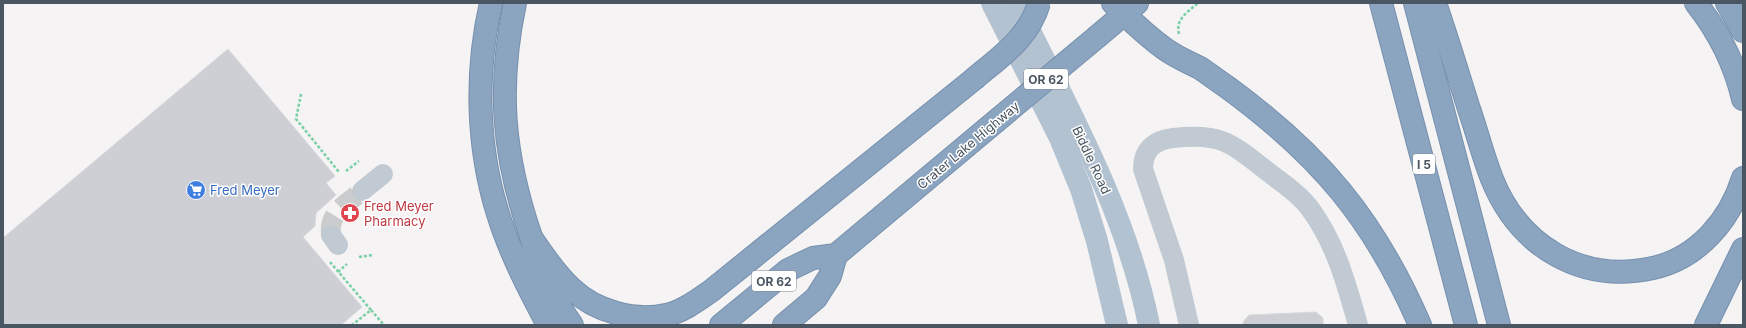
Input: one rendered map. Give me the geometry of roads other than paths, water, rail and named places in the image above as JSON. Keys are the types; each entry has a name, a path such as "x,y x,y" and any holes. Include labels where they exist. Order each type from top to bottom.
{"highway":[{"path":"491,3 482,57 482,128 485,153 498,214 506,236 522,274 548,325"},
{"path":"515,3 506,52 506,125 508,152 514,185 538,262 558,303 572,325"},
{"path":"532,239 561,278 583,298 602,308 625,315 644,317 667,315 690,305 711,291 974,79 1020,40 1032,23 1039,3"},
{"name":"I 5","path":"1382,3 1466,325"},
{"name":"I 5","path":"1415,3 1499,325"},
{"path":"1435,3 1492,179 1509,211 1526,232 1543,247 1563,260 1587,269 1620,273 1657,267 1687,253 1712,233 1727,215 1743,178"},
{"path":"1696,3 1723,44 1738,79 1743,99"},
{"path":"1727,3 1743,31"},
{"path":"1125,7 1165,49 1201,69 1264,114 1302,148 1336,183 1354,206 1384,252 1406,293 1420,325"},
{"name":"Crater Lake Highway","path":"836,255 1098,36 1125,7"},
{"path":"1706,325 1743,249"},
{"name":"OR 62","path":"721,325 788,270 813,258 836,255 830,276 816,298 784,325"}],"main road":[{"name":"Biddle Road","path":"992,3 1060,138 1081,189 1097,241 1117,325"},
{"name":"Biddle Road","path":"1016,3 1096,166 1136,270 1149,325"}],"lane":[{"path":"1188,325 1174,260 1142,168 1143,157 1152,145 1168,138 1192,135 1213,137 1235,146 1290,189 1311,209 1325,233 1346,282 1358,325"},
{"path":"362,191 383,174"}],"tunnel":[{"path":"331,235 332,220 336,214 362,191"}],"place":[{"name":"Fred Meyer","path":"196,190"},
{"name":"Fred Meyer Pharmacy","path":"350,213"}]}
